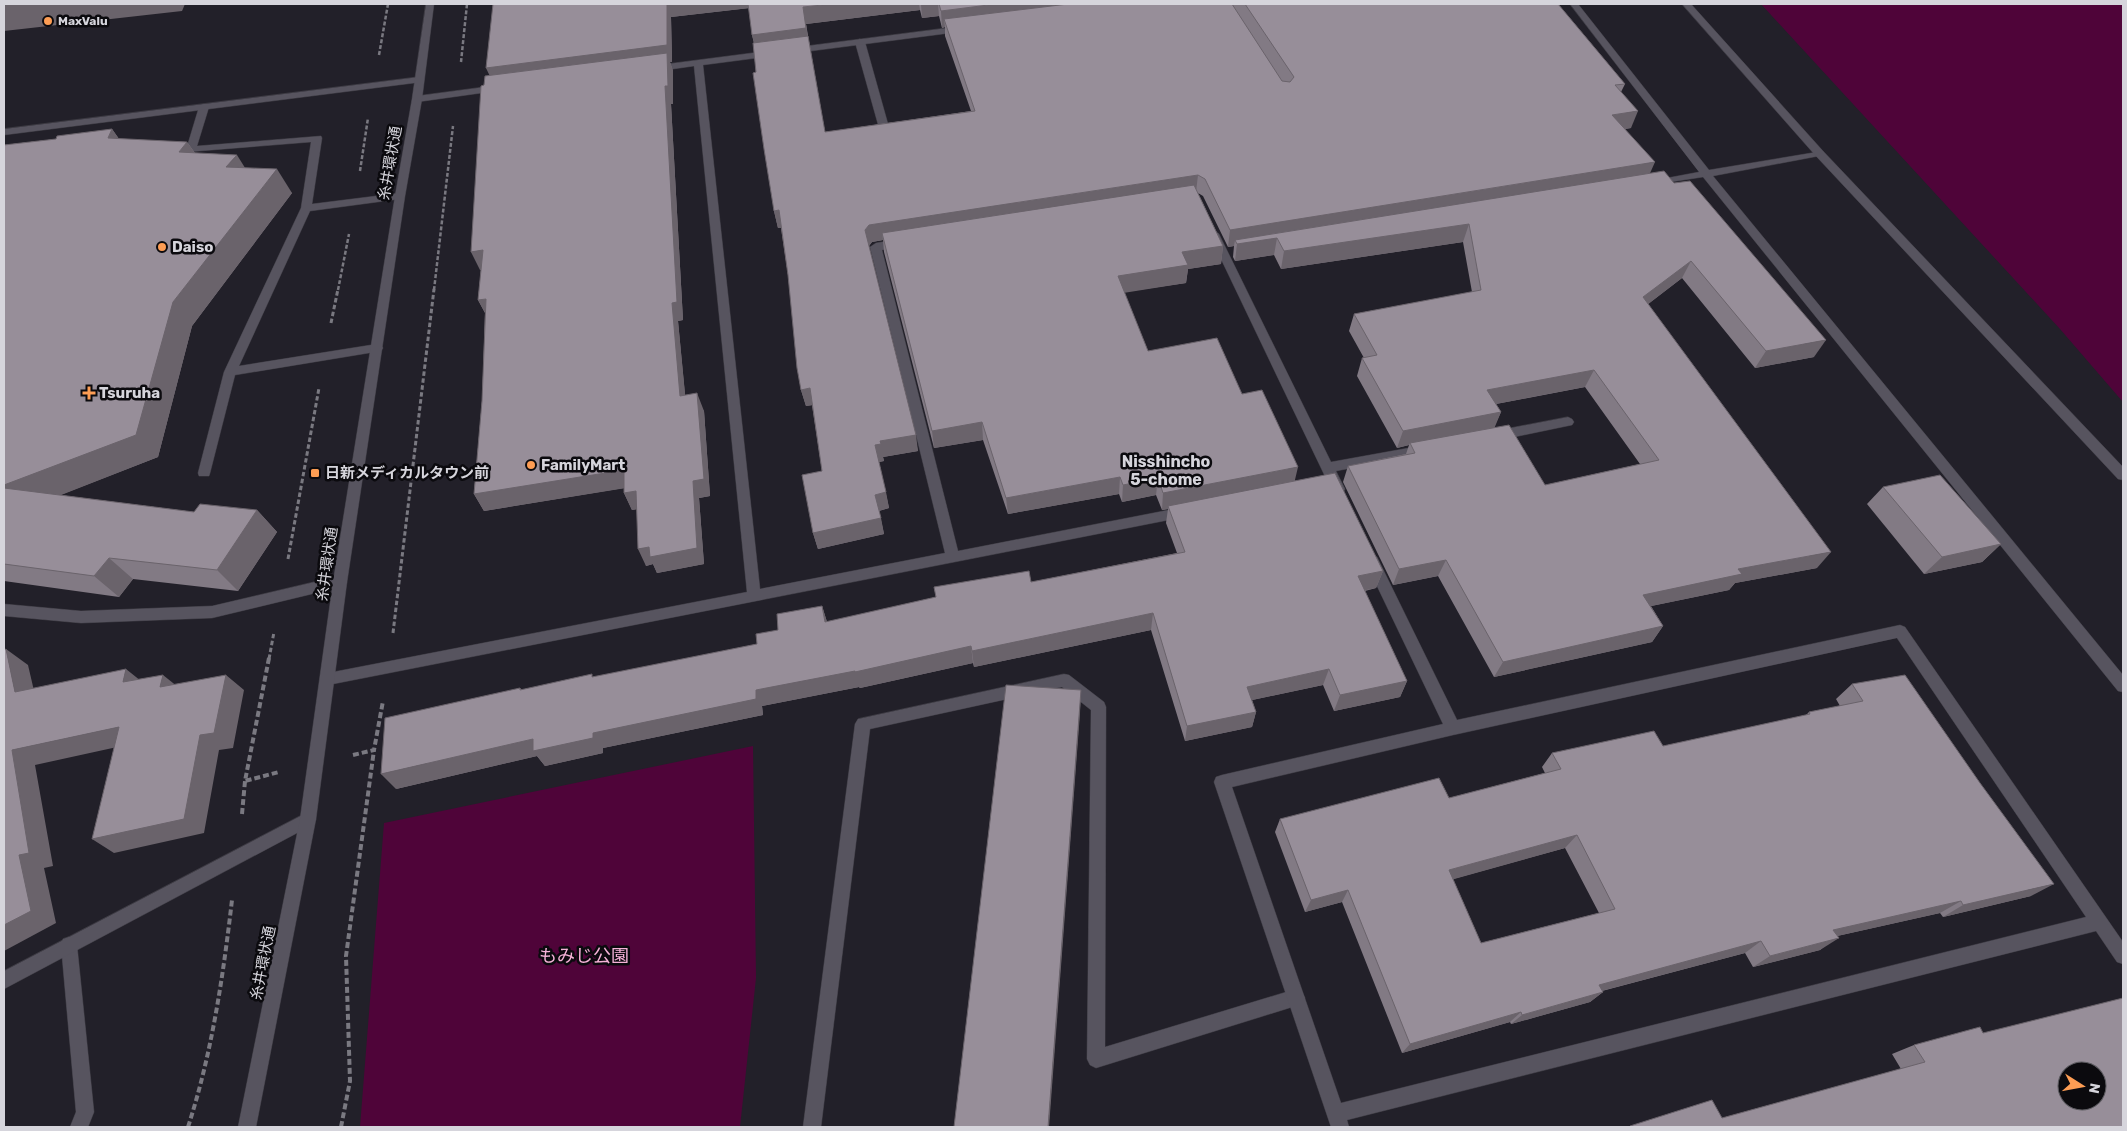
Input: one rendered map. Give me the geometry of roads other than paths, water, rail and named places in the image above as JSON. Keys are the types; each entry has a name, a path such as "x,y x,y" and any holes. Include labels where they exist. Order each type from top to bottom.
{"street":[{"name":"糸井環状通","path":"247,1127 308,818 340,582 400,196 417,99 430,4"},
{"path":"1574,4 1707,175 2123,686"},
{"path":"1686,4 1819,153 2123,475"},
{"path":"640,70 969,28"},
{"path":"860,42 884,128 912,125"},
{"path":"698,63 754,596"},
{"path":"4,132 419,80"},
{"path":"417,99 505,88"},
{"path":"204,107 191,150 317,138 306,208 230,372 204,473"},
{"path":"1648,184 1707,175 1819,153"},
{"path":"306,208 400,196"},
{"path":"1208,221 1229,252 1327,468 1330,484 1343,500"},
{"path":"915,241 876,247 953,557"},
{"path":"230,372 376,348"},
{"path":"1481,439 1568,422"},
{"path":"1327,468 1433,448"},
{"path":"328,679 1198,509"},
{"path":"1368,553 1453,728"},
{"path":"4,610 80,617 212,612 340,582"},
{"path":"2099,922 1338,1121 1222,782 1453,728 1900,631 2123,956"},
{"path":"812,1127 863,724 1064,680 1099,707 1096,1059 1296,998"},
{"path":"4,980 308,818"},
{"path":"69,945 86,1112 79,1127"}],"place":[{"name":"MaxValu","path":"48,21"},
{"name":"Daiso","path":"162,247"},
{"name":"Tsuruha","path":"89,393"},
{"name":"FamilyMart","path":"531,465"},
{"name":"日新メディカルタウン前","path":"315,473"}],"district":[{"name":"Nisshincho 5-chome","path":"1166,470"}],"park label":[{"name":"もみじ公園","path":"584,956"}]}
